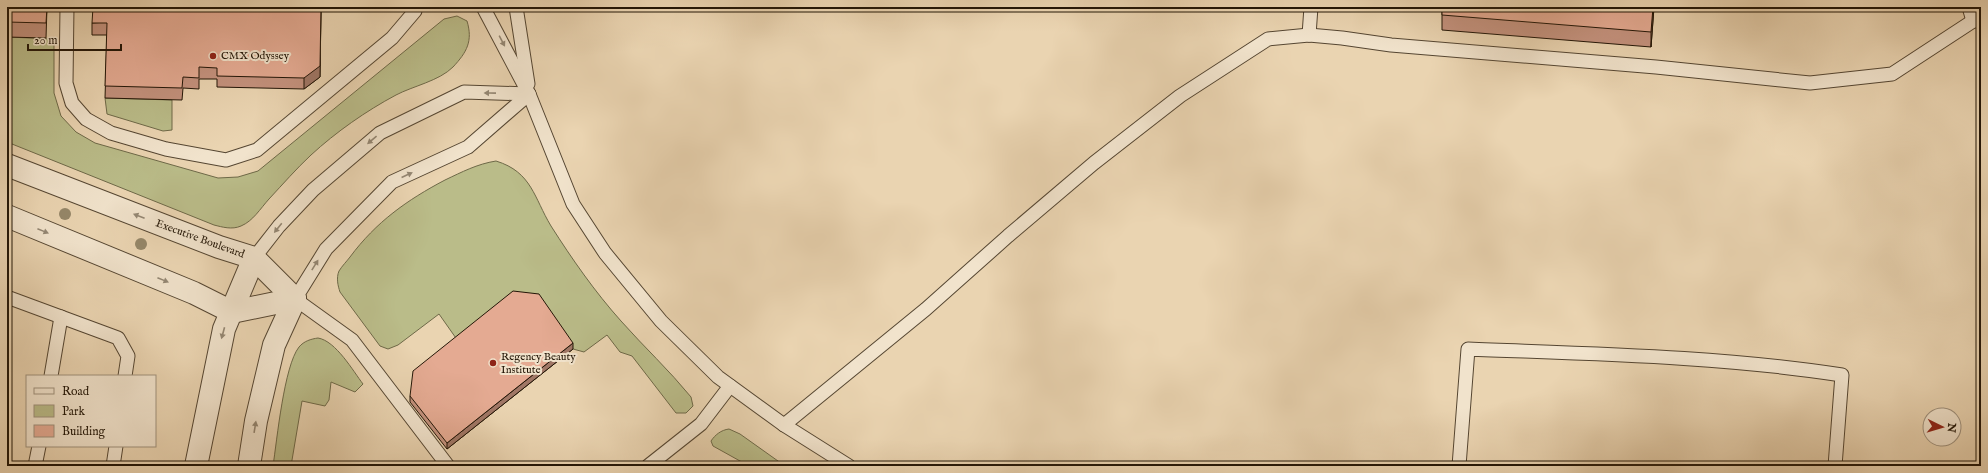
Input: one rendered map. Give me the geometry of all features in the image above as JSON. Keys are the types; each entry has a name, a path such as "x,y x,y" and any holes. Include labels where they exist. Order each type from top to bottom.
{"street":[{"name":"Executive Boulevard","path":"7,165 219,247 254,258 295,298"},
{"path":"7,216 194,293 232,312 295,298"},
{"path":"196,466 224,329 254,258"},
{"path":"250,466 256,421 274,345 295,298"}],"lane":[{"path":"67,7 66,83 72,103 86,119 111,133 145,143 166,149 226,160 257,150 392,38 418,8"},
{"path":"483,7 529,94 573,204 605,254 661,321 718,377 784,425 848,466"},
{"path":"516,7 529,94"},
{"path":"1309,36 1311,7"},
{"path":"784,425 926,309 1094,163 1180,96 1268,39 1309,36 1391,45 1656,67 1810,83 1892,74 1977,21 1969,7"},
{"path":"254,258 279,226 313,190 380,133 464,92 529,94"},
{"path":"448,466 352,340 295,298 326,249 392,182 468,147 529,94"},
{"path":"7,297 118,338 128,356 125,375"},
{"path":"51,375 62,317"},
{"path":"1459,466 1468,349 1676,358 1785,366 1842,375 1835,466"},
{"path":"648,466 701,424 730,386"},
{"path":"35,466 38,447"},
{"path":"116,447 113,466 117,466"}],"green space":[{"path":"457,16 467,21 469,28 469,40 468,46 453,67 441,76 385,101 341,130 305,160 253,218 238,227 227,228 214,225 7,142 7,37 54,39 54,93 61,116 76,132 95,143 218,178 238,177 258,171 444,19"},
{"path":"105,98 172,100 172,130 163,131 107,114"},
{"path":"496,161 508,166 525,179 536,196 551,226 593,287 611,310 691,397 693,406 686,413 676,413 632,356 620,352 607,335 584,352 573,349 539,300 458,341 439,314 398,345 388,349 380,346 340,292 337,279 339,271 370,233 405,204 457,174 476,166"},
{"path":"318,338 325,340 338,350 363,384 355,392 331,382 329,400 325,406 302,401 291,466 273,466 285,386 289,370 299,347 303,343"},
{"path":"729,429 740,434 785,466 749,466 713,446 711,441 714,437"}],"building":[{"path":"7,7 47,7 46,23 7,22"},
{"name":"CMX Odyssey","path":"93,7 321,7 320,66 304,78 217,76 217,68 199,67 199,78 183,77 182,88 105,86 107,23 92,23"},
{"path":"1442,7 1653,7 1651,32 1442,15"},
{"name":"Regency Beauty Institute","path":"513,291 539,294 573,343 447,443 410,396 413,371"},
{"path":"711,462 718,466 709,466"}],"place":[{"name":"CMX Odyssey","path":"213,56"},
{"name":"Regency Beauty Institute","path":"493,363"}]}
